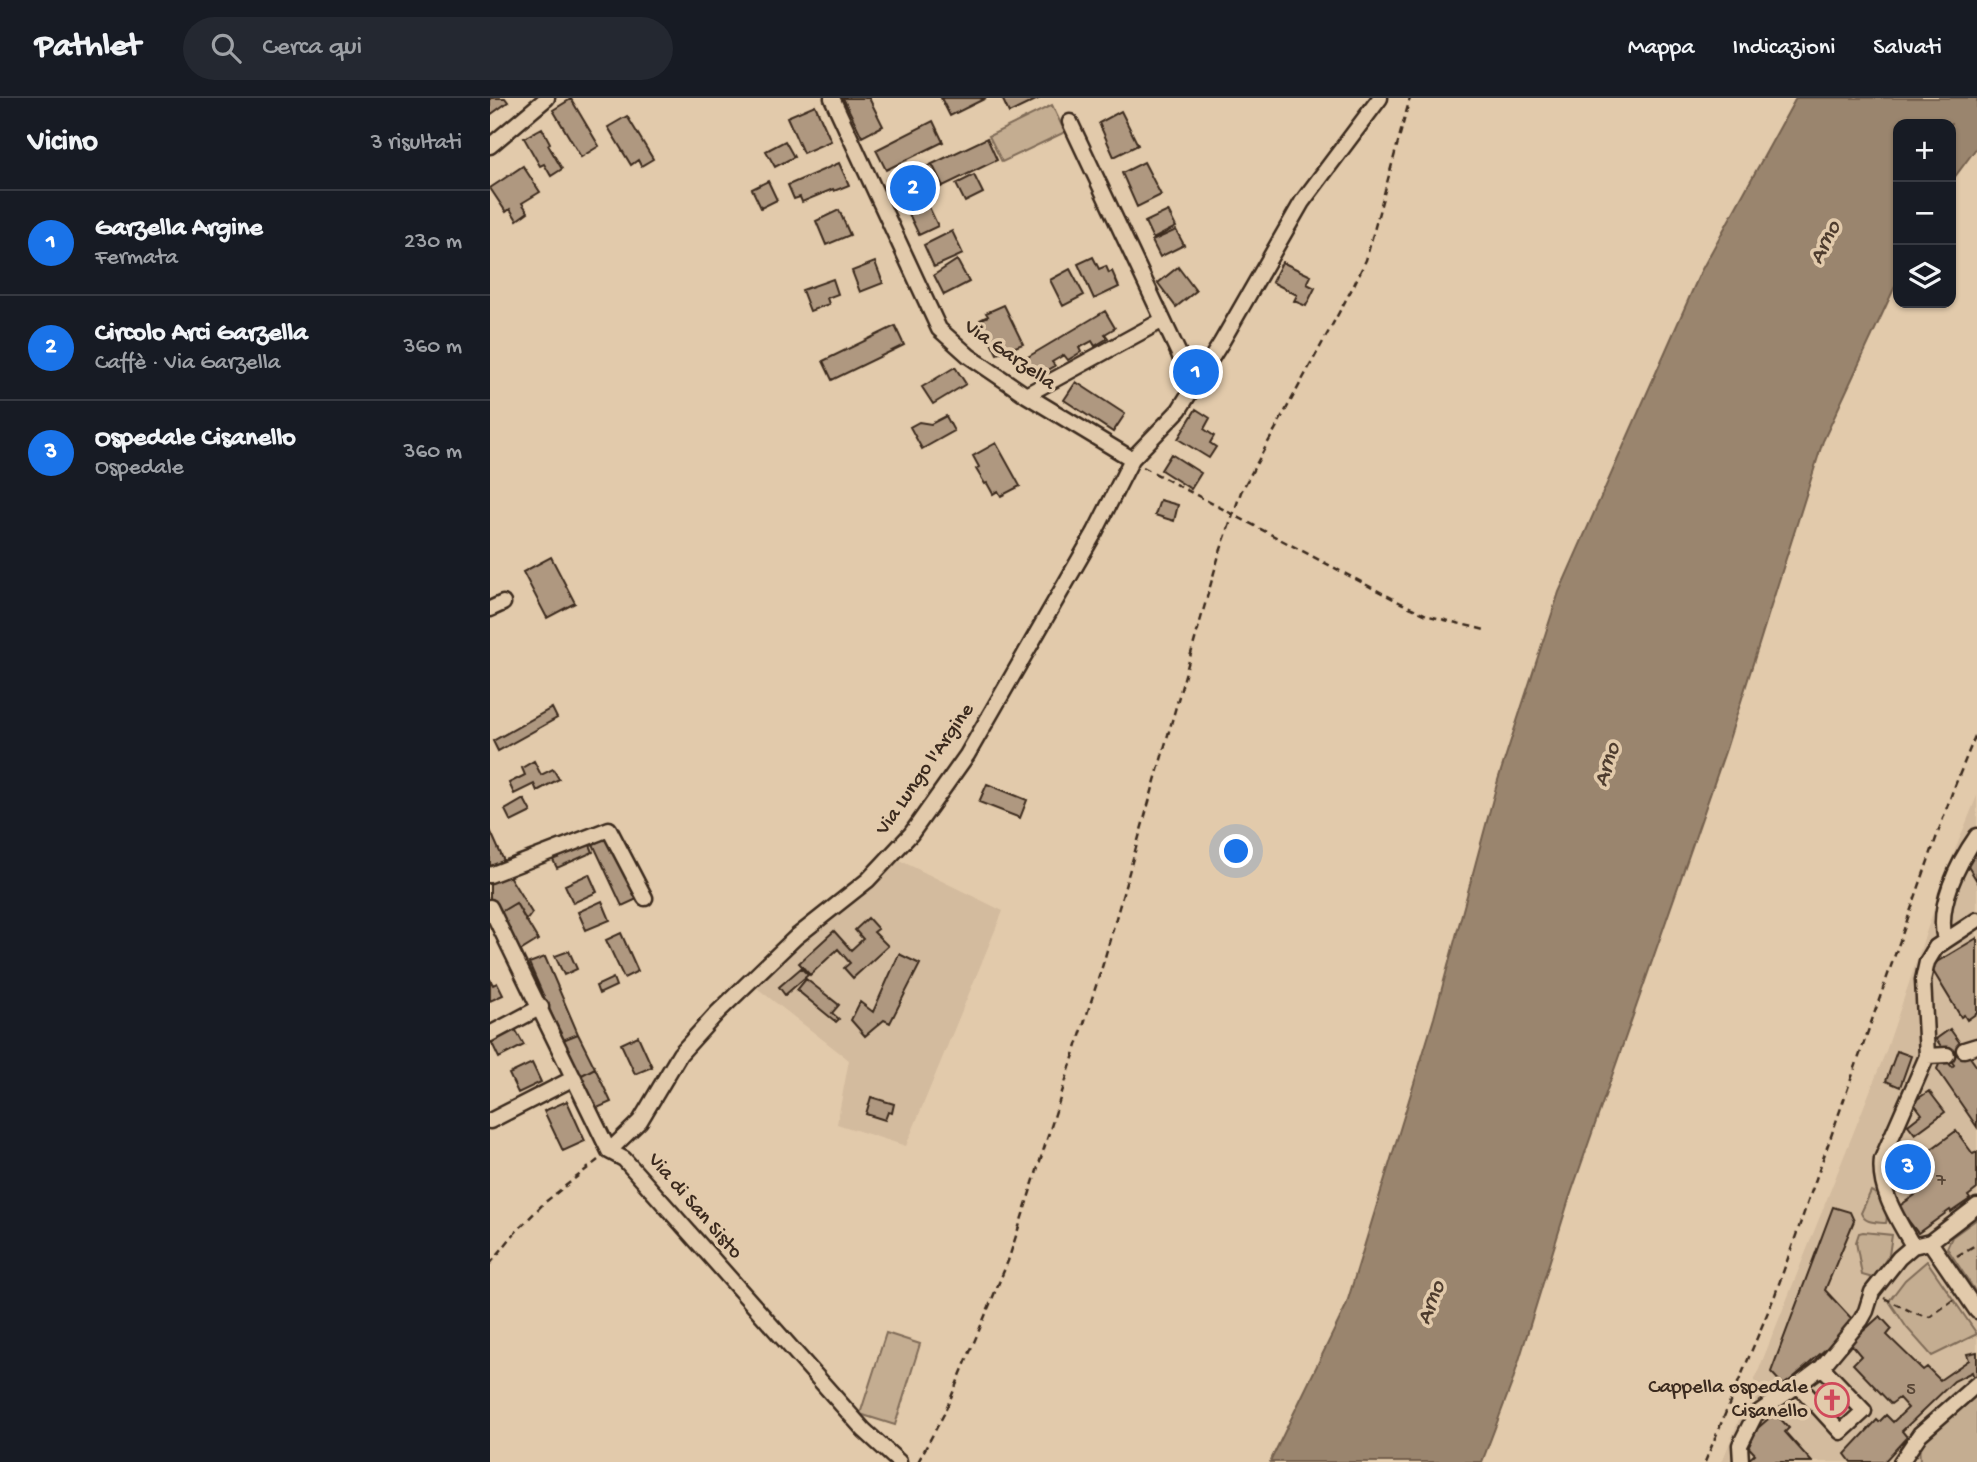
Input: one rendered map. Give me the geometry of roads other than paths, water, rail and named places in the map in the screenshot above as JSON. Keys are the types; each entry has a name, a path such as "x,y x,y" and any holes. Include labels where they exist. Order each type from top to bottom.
{"street":[{"path":"490,146 547,98"},
{"name":"Via Garzella","path":"832,98 939,329 969,356 1026,395 1132,459"},
{"name":"Via Lungo l'Argine","path":"609,1151 640,1121 680,1054 718,1012 796,937 868,880 911,834 967,755 1095,533 1132,459 1168,424 1221,343 1301,202 1380,98"},
{"path":"1070,122 1192,388"},
{"path":"1026,395 1163,320"},
{"path":"490,875 609,829 645,898"},
{"path":"1945,940 1941,927 1954,876 1961,859 1977,836"},
{"name":"Via di San Sisto","path":"490,907 609,1151 624,1159 864,1430 899,1462"},
{"path":"1913,1246 1891,1206 1881,1168 1892,1134 1927,1056 1923,980 1926,966 1932,953 1945,940 1977,920"},
{"path":"490,1034 541,1007"},
{"path":"1927,1056 1947,1055"},
{"path":"490,1121 574,1078"},
{"path":"1741,1462 1740,1446 1755,1415 1822,1367 1861,1320 1872,1292 1899,1258 1913,1246 1930,1242 1977,1206"},
{"path":"1930,1242 1977,1311"},
{"path":"1798,1385 1841,1432 1864,1411 1822,1367"},
{"path":"1901,1462 1920,1434 1977,1384"}],"water":[{"name":"Arno","path":"1796,98 1977,98 1977,147 1956,175 1956,119 1893,119 1893,291 1823,441 1726,749 1569,1199 1512,1383 1482,1462 1270,1462 1346,1306 1434,1018 1498,780 1559,592 1701,271"}],"place":[{"name":"Circolo Arci Garzella","path":"913,188"},
{"name":"Garzella Argine","path":"1196,372"},
{"name":"Ospedale Cisanello","path":"1908,1167"},
{"name":"Cappella ospedale Cisanello","path":"1832,1400"}]}
